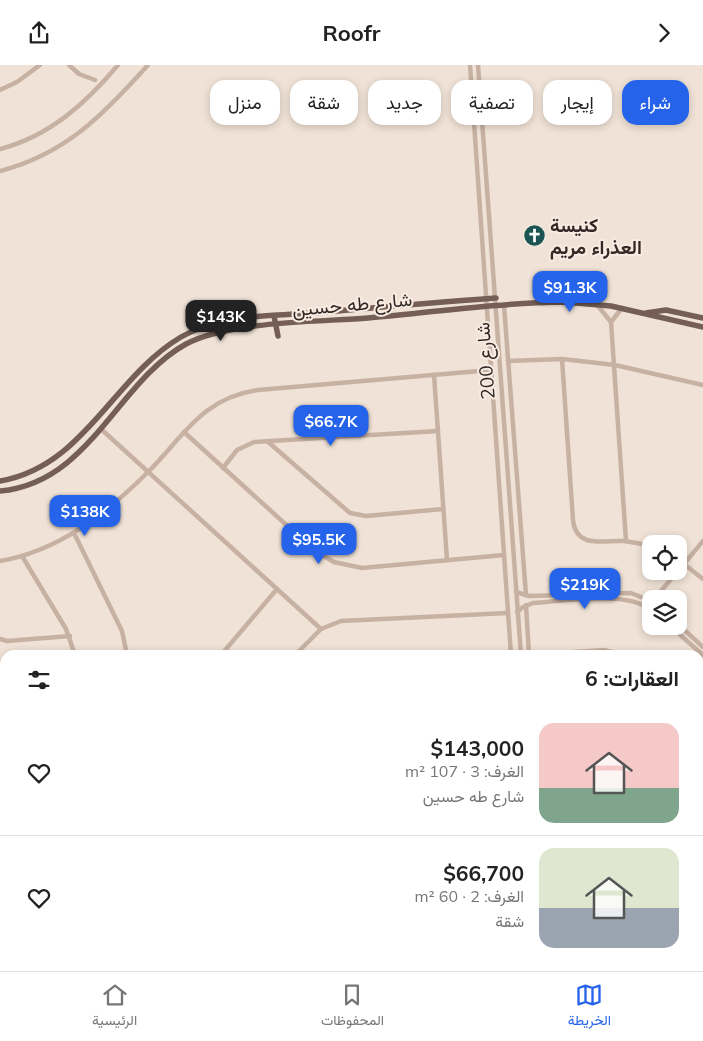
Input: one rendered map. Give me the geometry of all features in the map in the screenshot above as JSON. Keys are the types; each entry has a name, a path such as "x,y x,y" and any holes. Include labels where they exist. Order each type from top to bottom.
{"main road":[{"name":"شارع طه حسين","path":"0,481 11,479 42,467 60,455 84,433 154,357 181,337 217,323 274,316 496,299"},
{"name":"شارع طه حسين","path":"0,491 31,483 68,461 101,429 163,361 186,345 219,332 276,325 549,302 595,304 622,308 703,327"},
{"path":"644,313 666,310 703,318"},
{"path":"274,316 278,336"}],"street":[{"path":"0,90 17,82 40,65"},
{"path":"69,65 79,74 95,80"},
{"path":"0,149 28,139 60,122 88,98 118,65"},
{"path":"0,171 42,157 71,140 102,114 148,65"},
{"name":"شارع 200","path":"470,65 512,650"},
{"name":"شارع 200","path":"478,65 520,650"},
{"path":"595,304 605,311 611,322 626,541"},
{"path":"504,306 526,595"},
{"path":"611,322 622,308"},
{"path":"508,361 562,359 615,365 703,385"},
{"path":"562,359 573,526 580,537 590,542 626,541 642,545"},
{"path":"0,561 22,556 49,546 74,533 105,512 148,472 184,432 209,408 244,392 491,370"},
{"path":"434,375 446,560"},
{"path":"101,429 321,629"},
{"path":"223,468 230,456 241,447 254,442 438,431"},
{"path":"184,432 314,550 334,562 362,568 504,555"},
{"path":"267,441 350,513 366,516 443,509"},
{"path":"74,533 122,631 126,650"},
{"path":"687,560 703,541"},
{"path":"22,556 70,636 74,650"},
{"path":"687,566 703,579"},
{"path":"662,590 670,580"},
{"path":"224,650 277,589"},
{"path":"516,592 526,595 631,593 642,597"},
{"path":"518,612 526,605 622,598 642,603"},
{"path":"526,605 530,650"},
{"path":"300,650 321,629 335,622 508,613"},
{"path":"687,632 703,647"},
{"path":"680,635 697,650"},
{"path":"0,639 7,641 70,636"}],"place":[{"name":"كنيسة العذراء مريم","path":"534,236"}]}
